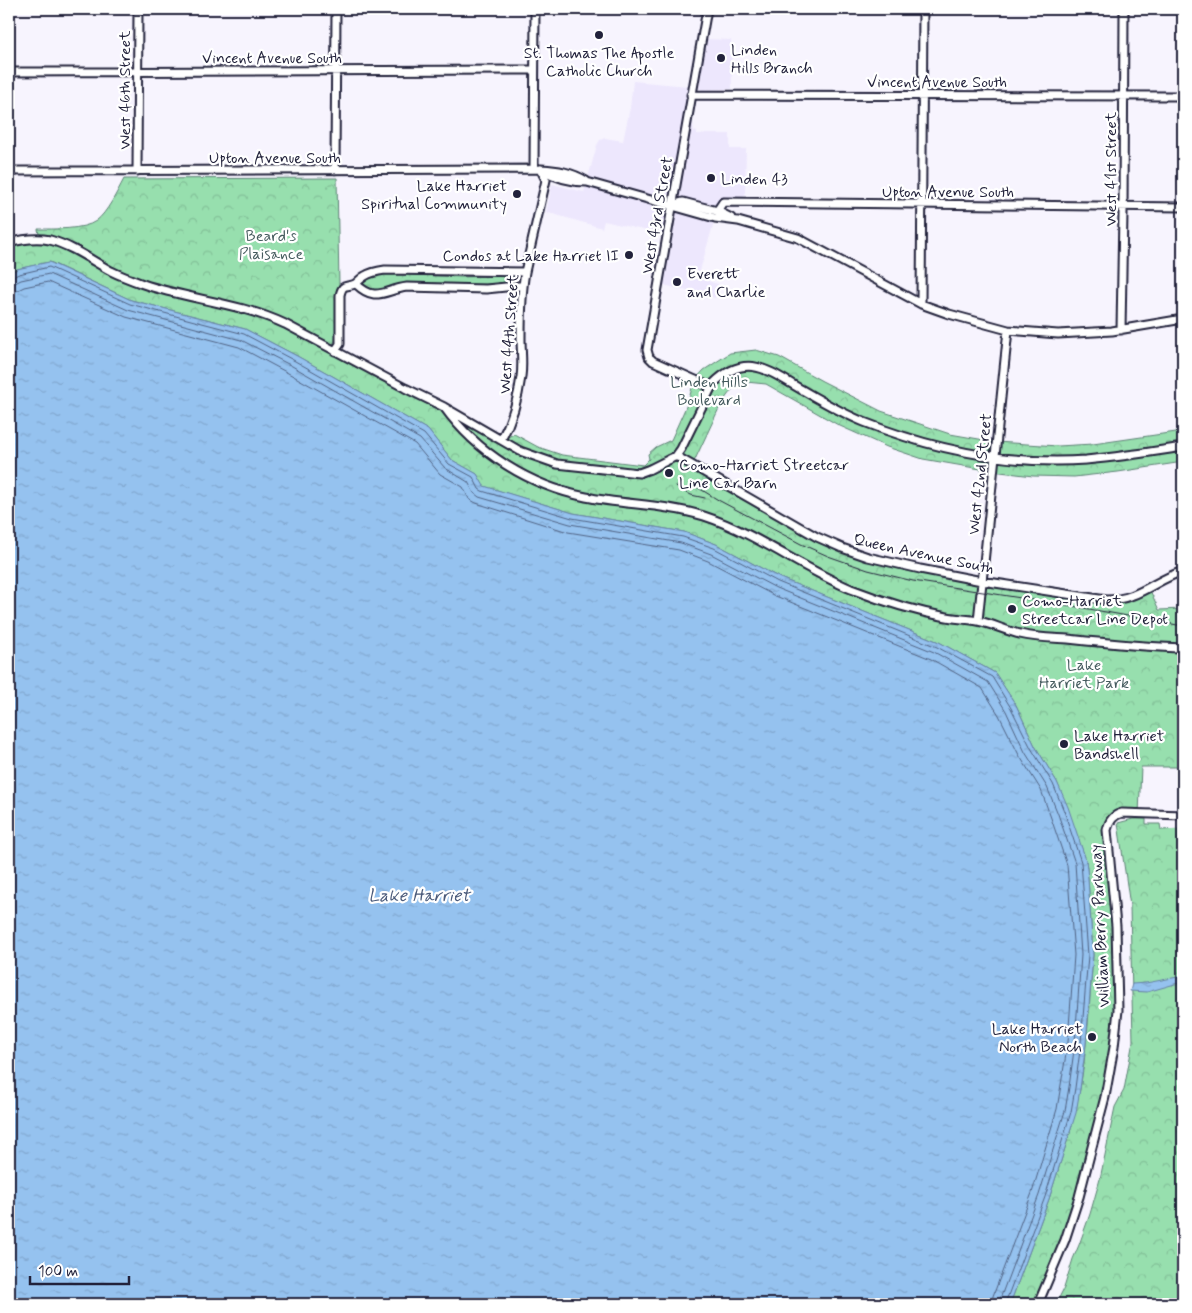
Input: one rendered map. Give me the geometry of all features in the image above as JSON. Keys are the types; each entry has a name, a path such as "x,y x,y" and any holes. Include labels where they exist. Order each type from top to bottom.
{"street":[{"name":"West 46th Street","path":"137,171 138,9"},
{"path":"335,170 336,9"},
{"name":"West 44th Street","path":"501,440 512,418 518,398 521,376 523,286 546,180 537,169 534,70 535,9"},
{"name":"West 43rd Street","path":"706,9 647,350 653,361 711,387"},
{"path":"921,304 923,9"},
{"name":"West 41st Street","path":"1121,330 1124,9"},
{"name":"Vincent Avenue South","path":"9,72 534,70"},
{"name":"Vincent Avenue South","path":"691,94 1183,96"},
{"name":"Upton Avenue South","path":"9,171 537,169 553,177 587,182 672,205"},
{"path":"672,205 683,202 717,210 738,222"},
{"name":"Upton Avenue South","path":"717,210 723,202 1183,207"},
{"path":"672,205 714,218 738,222 798,238 921,304 949,314 1008,330 1058,334 1121,330 1183,319"},
{"path":"9,244 23,239 49,240 78,251 118,274 144,284 266,315 444,408 520,451 558,464 639,473 650,470 673,458 681,449 711,387 722,376 732,370 743,367 766,370 804,392 862,421 891,432 949,449 994,457 1048,461 1086,460 1183,447"},
{"path":"335,352 340,344 340,295 342,288 347,285 356,284 362,278 372,273 385,270 525,272"},
{"path":"356,284 367,293 374,295 407,287 486,289 523,286"},
{"name":"West 42nd Street","path":"978,621 1008,330"},
{"path":"444,408 455,423 495,458 515,471 562,491 585,497 682,510 705,516 727,525 849,588 877,599 946,617 978,621 1031,636 1126,646 1183,648"},
{"name":"Queen Avenue South","path":"673,458 817,537 842,548 894,564 982,581 1106,600 1117,600 1139,594 1165,578 1183,571"},
{"name":"William Berry Parkway","path":"1038,1304 1065,1240 1079,1197 1105,1097 1114,1047 1118,1010 1118,974 1108,824 1114,816 1122,813 1183,815"}],"shaded area":[{"path":"706,39 731,40 732,89 702,90 699,88"},
{"path":"633,81 688,86 694,131 697,134 730,134 730,149 746,149 744,203 723,202 717,211 698,278 718,284 715,298 656,283 665,235 604,221 602,228 546,212 552,184 584,192 600,140 605,138 623,141"}],"green space":[{"name":"Beard's Plaisance","path":"337,178 339,285 336,294 335,341 329,345 267,313 227,301 145,282 118,270 67,242 39,234 38,229 60,229 91,224 108,208 124,179"},
{"name":"Lake Harriet Park","path":"49,240 118,274 266,315 501,440 514,434 538,447 562,455 643,465 649,459 648,454 656,447 671,440 688,402 694,381 704,370 730,353 756,350 779,357 881,411 950,434 996,442 1058,446 1093,444 1183,431 1183,462 1074,477 1033,476 923,459 887,447 840,426 766,384 746,382 733,388 721,404 692,466 794,524 868,557 1106,600 1149,588 1159,610 1183,609 1183,767 1141,767 1139,814 1122,813 1108,824 1116,926 1114,1047 1088,1166 1038,1304 1010,1304 1049,1199 1071,1129 1080,1089 1088,1025 1093,955 1088,878 1086,860 1057,782 1035,746 1016,705 995,673 939,642 780,578 716,544 684,532 573,513 483,486 477,474 452,460 428,430 245,329 131,300 50,262 17,269 9,274 9,247 24,242"},
{"path":"381,274 462,277 515,275 515,281 488,284 407,284 391,286 376,291 369,290 363,284 367,279"},
{"path":"1133,819 1146,819 1146,824 1160,824 1161,830 1183,829 1183,1304 1056,1304 1064,1288 1090,1214 1100,1179 1115,1107 1124,1090 1133,1041 1130,906 1118,823"}],"water":[{"name":"Lake Harriet","path":"49,262 131,300 245,329 428,430 452,460 477,474 484,486 573,513 684,532 716,544 780,578 939,642 995,673 1016,705 1035,746 1057,782 1068,807 1086,860 1093,955 1086,1044 1076,1113 1049,1199 1010,1304 9,1304 9,274 17,269"},
{"path":"1183,976 1183,983 1147,992 1130,991 1132,984"}],"tram line":[{"path":"692,484 801,544 868,570 913,581 1183,626"},
{"path":"676,486 691,495 705,498"}],"place":[{"name":"St. Thomas The Apostle Catholic Church","path":"599,35"},
{"name":"Linden Hills Branch","path":"721,58"},
{"name":"Linden 43","path":"711,178"},
{"name":"Lake Harriet Spiritual Community","path":"517,194"},
{"name":"Condos at Lake Harriet II","path":"629,255"},
{"name":"Everett and Charlie","path":"677,282"},
{"name":"Como-Harriet Streetcar Line Car Barn","path":"669,473"},
{"name":"Como-Harriet Streetcar Line Depot","path":"1012,609"},
{"name":"Lake Harriet Bandshell","path":"1064,744"},
{"name":"Lake Harriet North Beach","path":"1092,1037"}],"park label":[{"name":"Linden Hills Boulevard","path":"709,390"}]}
